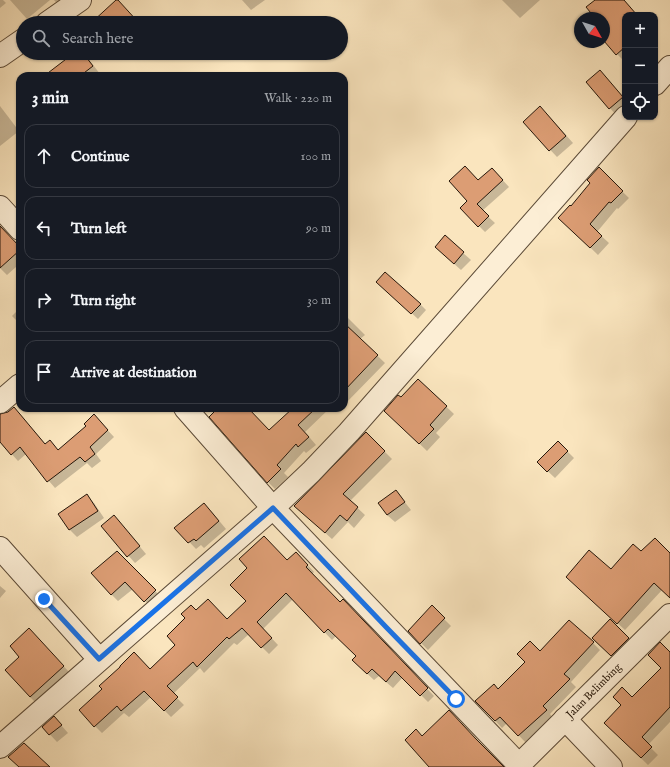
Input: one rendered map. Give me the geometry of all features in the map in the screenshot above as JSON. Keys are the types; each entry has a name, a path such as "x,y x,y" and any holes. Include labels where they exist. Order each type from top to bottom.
{"street":[{"path":"57,16 80,0"},
{"path":"0,56 16,45"},
{"path":"658,81 670,67"},
{"path":"0,747 273,508 311,472 349,432 623,120"},
{"path":"0,207 16,225"},
{"path":"0,402 16,388"},
{"path":"189,412 273,508 518,766"},
{"path":"0,548 99,659"},
{"name":"Jalan Belimbing","path":"518,766 669,617"},
{"path":"565,719 611,767"}],"building":[{"path":"116,0 118,0 133,16 99,16"},
{"path":"595,0 624,0 634,12 622,12 622,50 616,55 610,48 610,12 590,12 586,7"},
{"path":"65,60 88,60 93,66 85,72 49,72"},
{"path":"600,70 622,96 622,98 609,109 586,82"},
{"path":"540,106 566,136 549,151 523,122"},
{"path":"465,166 478,180 492,168 503,180 477,204 489,216 478,227 460,208 467,201 449,181"},
{"path":"599,167 623,191 611,203 609,202 590,224 602,236 590,248 558,218 570,205 571,206 590,183 587,180"},
{"path":"0,226 16,243 16,254 0,268"},
{"path":"445,235 464,252 454,264 435,247"},
{"path":"385,272 421,304 411,314 376,282"},
{"path":"348,327 378,355 348,387"},
{"path":"418,379 447,406 430,425 434,429 419,444 384,411 398,395 401,397"},
{"path":"14,407 16,412 18,412 45,444 50,440 58,450 86,426 84,424 94,414 108,430 90,447 95,454 85,462 80,457 47,482 20,447 11,455 0,442 0,414 8,412"},
{"path":"214,412 252,412 269,430 289,412 312,412 298,425 309,437 298,447 296,444 277,465 281,469 267,483 209,417"},
{"path":"366,432 385,451 343,494 358,507 347,521 340,515 325,533 294,506"},
{"path":"558,441 568,451 547,472 537,462"},
{"path":"396,490 405,502 387,515 378,503"},
{"path":"87,494 98,511 69,530 58,514"},
{"path":"204,503 219,521 196,541 194,539 188,543 174,528"},
{"path":"114,515 140,546 127,557 101,526"},
{"path":"264,536 287,560 296,552 308,565 306,567 340,602 343,599 428,688 420,696 395,671 386,682 372,669 367,674 352,660 356,656 328,629 324,633 286,593 257,622 272,638 261,648 242,628 229,639 227,637 197,667 193,662 167,686 178,697 164,711 144,691 121,711 117,706 94,727 79,710 102,689 99,686 134,652 150,669 175,645 167,636 185,618 181,614 191,605 196,610 208,599 227,619 246,601 230,585 247,568 239,559"},
{"path":"655,538 670,553 670,598 654,583 617,624 566,577 589,550 611,569 633,544 641,551"},
{"path":"117,551 156,590 144,602 125,582 111,595 91,573"},
{"path":"432,605 445,618 420,644 408,631"},
{"path":"610,619 629,638 611,656 592,638"},
{"path":"569,620 594,642 564,674 570,679 543,706 547,710 518,736 500,717 495,721 475,701 494,684 498,689 525,662 517,654 530,641 540,651"},
{"path":"29,628 64,666 30,697 5,670 19,657 10,646"},
{"path":"660,642 670,652 670,707 642,737 652,747 641,758 604,723 621,705 613,697 622,687 632,697 661,668 648,655"},
{"path":"449,710 504,767 429,767 405,740 416,729 422,736"},
{"path":"54,716 62,725 49,735 42,727"},
{"path":"24,743 50,767 19,767 8,757"}],"route":[{"path":"44,599 99,659 273,508 456,699"}]}
